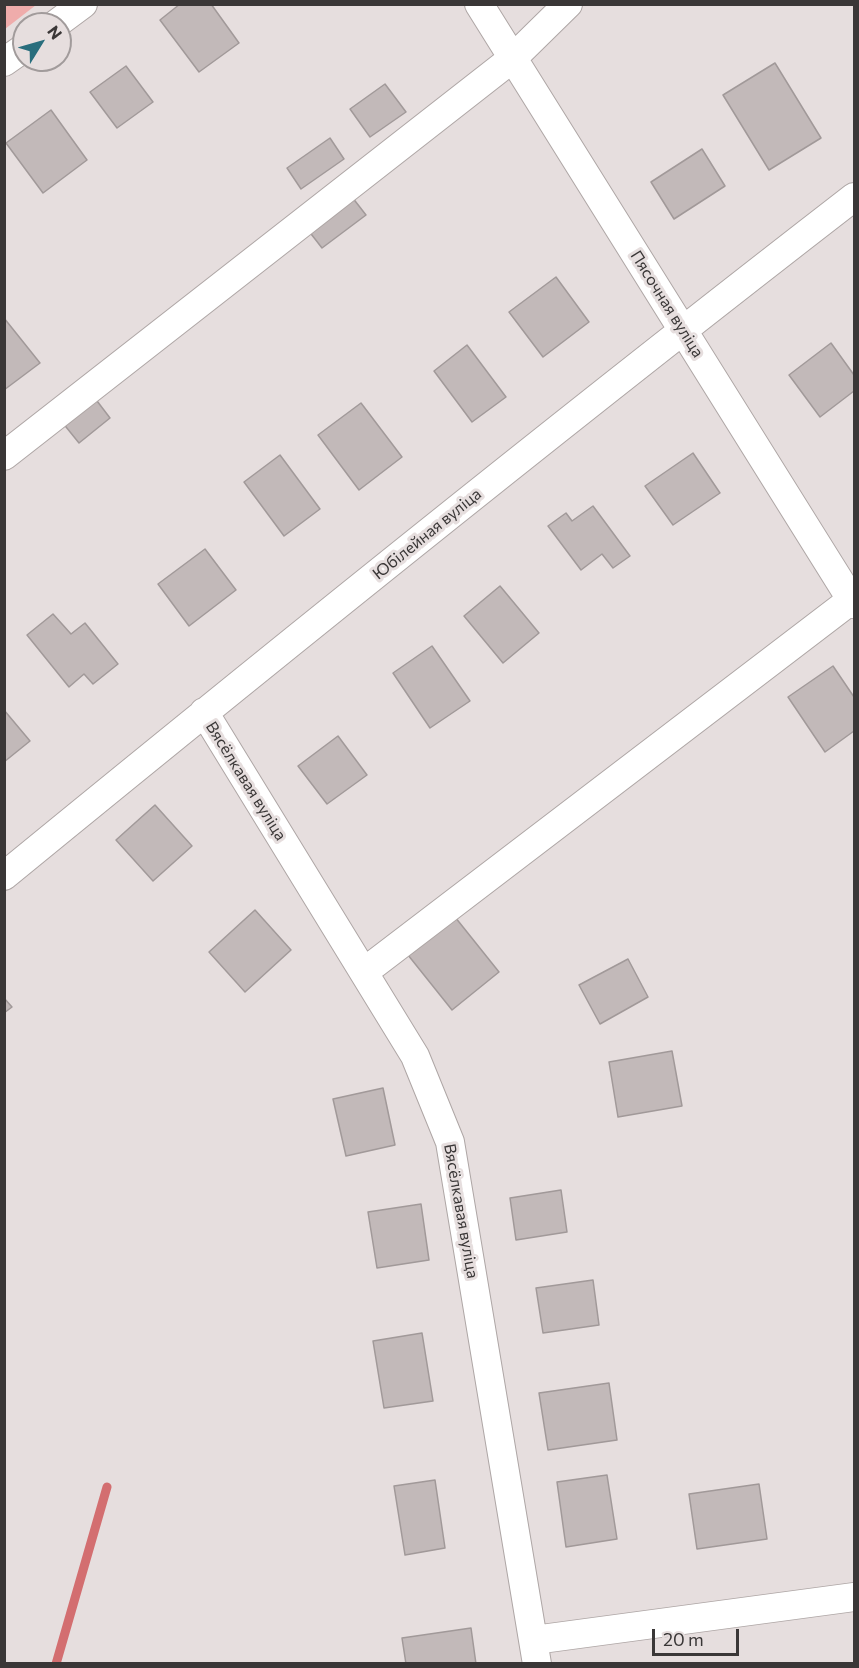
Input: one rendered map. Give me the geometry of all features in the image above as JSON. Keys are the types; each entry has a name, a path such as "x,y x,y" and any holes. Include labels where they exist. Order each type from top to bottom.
{"street":[{"name":"Пясочная вуліца","path":"479,4 854,601"},
{"path":"4,456 513,58 568,4"},
{"name":"Юбілейная вуліца","path":"4,876 204,712 683,329 855,197"},
{"path":"364,972 854,601"},
{"name":"Вясёлкавая вуліца","path":"204,712 415,1056 450,1142 535,1652"},
{"path":"535,1652 855,1597"}],"shaded area":[{"path":"5,4 36,4 27,12 12,12 12,24 5,29"}],"building":[{"path":"180,4 211,4 239,43 199,72 160,20"},
{"path":"775,63 821,138 769,170 723,95"},
{"path":"126,66 153,102 117,128 90,92"},
{"path":"385,84 406,112 370,137 350,109"},
{"path":"51,110 87,160 43,193 6,143"},
{"path":"330,138 344,159 301,189 287,168"},
{"path":"702,149 725,186 674,219 651,182"},
{"path":"352,197 366,215 322,248 308,230"},
{"path":"556,277 589,322 543,357 509,312"},
{"path":"4,318 40,363 4,390"},
{"path":"831,343 854,375 854,391 820,417 789,375"},
{"path":"467,345 506,397 472,422 434,371"},
{"path":"94,397 110,418 79,443 62,422"},
{"path":"361,403 402,457 359,490 318,435"},
{"path":"693,453 720,493 673,525 645,486"},
{"path":"280,455 320,509 284,536 244,482"},
{"path":"593,506 630,556 613,568 602,554 581,570 548,526 566,513 572,521"},
{"path":"205,549 236,590 189,626 158,584"},
{"path":"500,586 539,633 503,663 464,616"},
{"path":"53,614 71,634 85,623 118,664 93,684 84,674 69,687 27,635"},
{"path":"432,646 470,701 430,728 393,673"},
{"path":"833,666 854,697 854,731 825,752 788,697"},
{"path":"4,710 30,741 4,762"},
{"path":"338,736 367,775 327,804 298,766"},
{"path":"155,805 192,846 153,881 116,840"},
{"path":"255,910 291,950 245,992 209,952"},
{"path":"455,917 499,972 452,1010 408,955"},
{"path":"628,959 648,997 600,1024 579,985"},
{"path":"4,998 12,1007 4,1013"},
{"path":"672,1051 682,1106 618,1117 609,1062"},
{"path":"383,1088 395,1145 346,1156 333,1099"},
{"path":"561,1190 567,1232 516,1240 510,1198"},
{"path":"421,1204 429,1260 377,1268 368,1212"},
{"path":"593,1280 599,1325 543,1333 536,1288"},
{"path":"422,1333 433,1401 384,1408 373,1341"},
{"path":"609,1383 617,1440 548,1450 539,1393"},
{"path":"607,1475 617,1539 566,1547 557,1482"},
{"path":"435,1480 445,1548 405,1555 394,1486"},
{"path":"759,1484 767,1539 697,1549 689,1494"},
{"path":"471,1628 476,1664 406,1664 402,1638"}],"waterway":[{"path":"56,1664 107,1487"}]}
